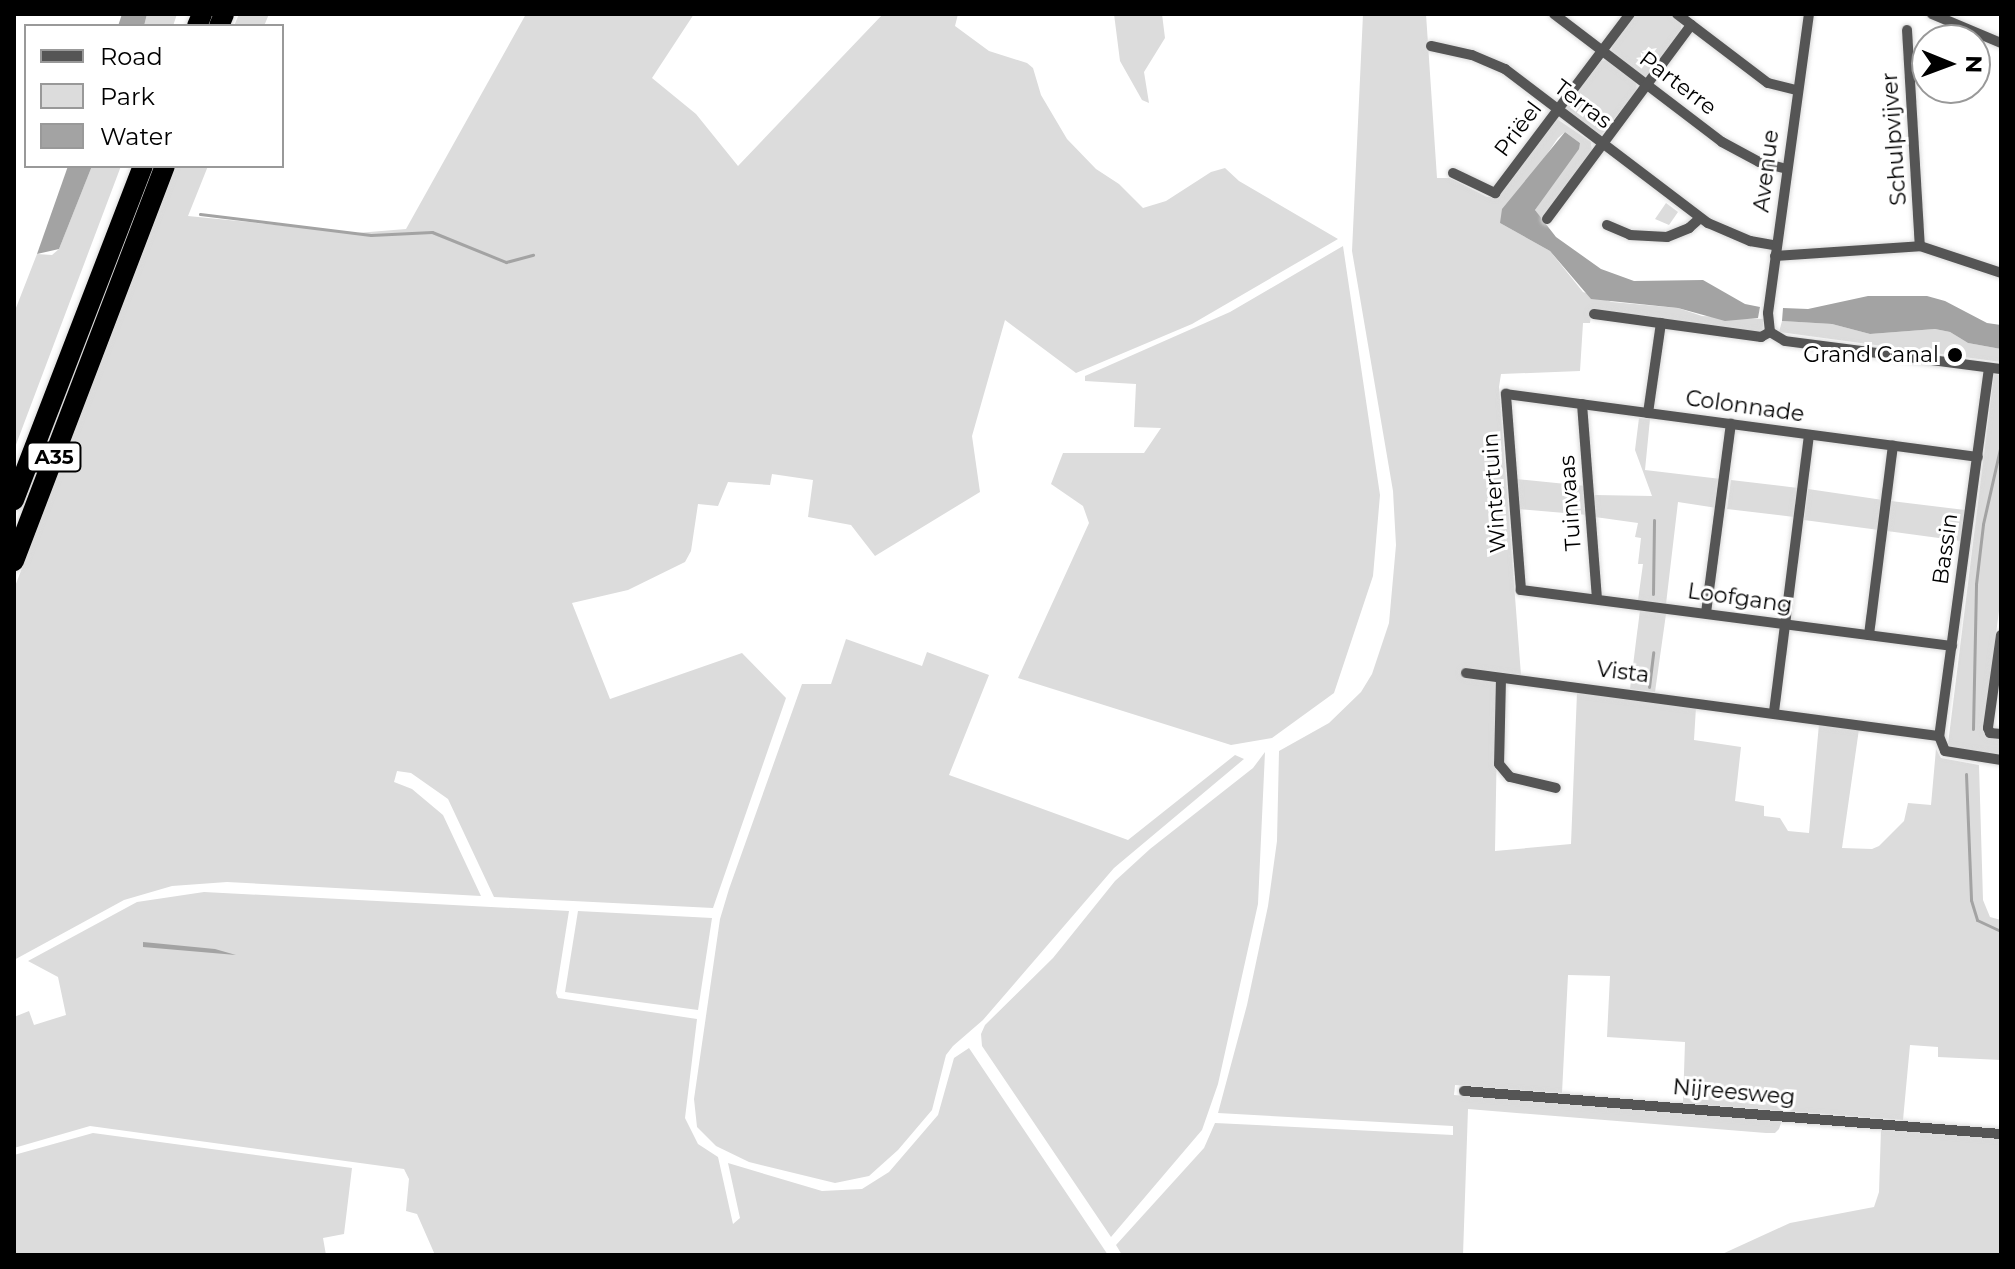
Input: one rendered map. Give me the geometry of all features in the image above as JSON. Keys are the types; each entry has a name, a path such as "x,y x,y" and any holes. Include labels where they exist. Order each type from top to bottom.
{"highway":[{"name":"A35","path":"14,500 142,168"},
{"name":"A35","path":"14,561 164,168"}],"street":[{"name":"Parterre","path":"1554,14 1722,142 1759,162 1787,169"},
{"name":"Priëel","path":"1453,173 1495,193 1630,14"},
{"path":"1677,14 1768,83 1797,90"},
{"name":"Avenue","path":"1770,332 1767,325 1776,251 1809,14"},
{"path":"1932,14 1957,19 2001,43"},
{"path":"1547,219 1691,25"},
{"name":"Schulpvijver","path":"1907,30 1920,246"},
{"name":"Terras","path":"1431,46 1472,55 1505,69 1700,218 1750,241 1776,251 1920,246"},
{"path":"1607,225 1630,235 1667,237 1689,228 1700,218"},
{"path":"1920,246 2001,273"},
{"path":"1594,314 1761,337 1770,332 1785,341 1995,368"},
{"path":"1648,413 1661,323"},
{"name":"Bassin","path":"1939,736 1978,457 1995,368"},
{"name":"Colonnade","path":"1506,394 1978,457"},
{"name":"Wintertuin","path":"1506,394 1521,590"},
{"name":"Tuinvaas","path":"1582,404 1597,598"},
{"path":"1706,613 1731,424"},
{"path":"1774,712 1809,435"},
{"path":"1869,635 1893,446"},
{"name":"Loofgang","path":"1521,590 1952,646"},
{"path":"1996,734 2001,635"},
{"name":"Vista","path":"1466,673 1939,736"},
{"path":"1501,678 1499,764 1510,777 1556,788"},
{"path":"1939,736 1945,751 2001,760"},
{"name":"Nijreesweg","path":"1464,1091 2001,1134"}],"green space":[{"path":"147,14 177,14 174,24 144,24"},
{"path":"239,14 269,14 265,24 235,24"},
{"path":"526,14 694,14 652,78 696,114 738,166 883,14 958,14 955,26 989,51 1027,63 1033,68 1041,95 1067,139 1096,169 1119,184 1143,208 1166,201 1211,172 1225,168 1239,181 1338,239 1192,324 1076,373 1005,320 972,436 980,492 875,556 851,525 808,517 813,480 772,474 770,485 728,482 718,506 698,504 691,551 685,562 628,590 572,603 610,699 742,653 786,698 713,908 494,897 448,799 411,773 397,771 394,782 412,789 443,815 481,896 227,882 172,886 124,900 14,960 14,589 175,168 207,168 188,216 357,233 406,229"},
{"path":"1114,14 1162,14 1165,38 1144,72 1149,103 1142,100 1120,61"},
{"path":"1363,14 1426,14 1437,178 1450,178 1487,197 1495,197 1557,119 1591,142 1592,151 1540,220 1535,210 1580,143 1565,132 1558,138 1500,223 1550,251 1583,292 1612,302 1678,308 1702,316 1764,319 1762,332 1592,310 1590,323 1583,323 1580,371 1501,374 1499,387 1521,675 1465,668 1498,681 1495,851 1571,844 1577,692 1696,707 1694,740 1741,747 1735,801 1764,806 1764,816 1780,818 1788,831 1809,833 1819,724 1859,729 1842,848 1872,849 1879,846 1904,821 1908,803 1931,805 1936,749 1941,758 1979,765 1983,900 1990,917 2001,920 2001,1060 1938,1057 1938,1047 1910,1045 1903,1120 1683,1103 1685,1042 1607,1037 1610,976 1568,975 1562,1093 1455,1085 1454,1095 1782,1120 1779,1129 1775,1133 1766,1133 1468,1109 1463,1255 1122,1255 1116,1245 1204,1148 1215,1123 1453,1135 1453,1126 1218,1113 1247,1005 1268,906 1277,841 1279,751 1329,723 1361,692 1372,674 1389,623 1396,545 1393,491 1352,251"},
{"path":"1635,14 1671,14 1681,24 1681,32 1648,76 1642,76 1611,52 1613,43"},
{"path":"1607,60 1636,82 1637,91 1600,136 1565,108 1601,61"},
{"path":"91,168 120,168 14,450 14,313 37,254 52,255 59,249"},
{"path":"1666,203 1678,212 1669,225 1655,219"},
{"path":"1343,246 1380,495 1373,576 1334,693 1272,738 1231,745 1018,678 1089,523 1083,506 1051,484 1063,453 1144,453 1161,428 1134,427 1136,384 1085,381 1085,376 1230,312"},
{"path":"1782,321 1832,324 1870,334 1935,329 1950,332 1968,343 2001,349 2001,362 1779,332"},
{"path":"1994,374 2001,375 2001,595 1984,728 2001,738 2001,755 1953,749 1948,744"},
{"path":"1639,418 1650,419 1645,470 1721,479 1717,508 1678,502 1666,604 1638,600 1643,564 1638,564 1641,538 1635,537 1638,523 1595,517 1594,495 1652,496 1635,450"},
{"path":"1516,479 1586,486 1588,515 1518,509"},
{"path":"1731,480 1798,488 1794,517 1727,509"},
{"path":"1808,489 1883,500 1879,530 1804,520"},
{"path":"1891,501 1965,510 1961,541 1887,531"},
{"path":"1640,610 1666,614 1655,692 1630,689"},
{"path":"846,639 922,666 927,652 989,675 949,775 1128,840 1235,755 1244,759 1114,868 983,1020 953,1046 946,1055 932,1110 898,1150 869,1176 835,1183 749,1162 716,1146 697,1127 694,1099 720,919 729,889 802,684 831,684"},
{"path":"1265,752 1258,904 1218,1084 1202,1130 1111,1237 982,1046 981,1034 985,1025 1053,958 1115,881 1150,849 1253,768"},
{"path":"204,892 569,911 556,993 558,998 697,1019 685,1118 698,1144 718,1157 733,1224 740,1218 728,1163 822,1191 862,1189 889,1172 938,1115 954,1058 969,1048 1108,1255 435,1255 417,1214 406,1211 409,1179 404,1169 90,1126 14,1148 14,1017 29,1011 34,1025 66,1015 58,977 28,961 137,902"},
{"path":"578,911 712,918 698,1010 565,992"},
{"path":"1881,1129 2001,1137 2001,1255 1720,1255 1790,1223 1874,1207 1879,1192"},
{"path":"93,1133 352,1168 344,1234 323,1238 326,1255 14,1255 14,1155"}],"water":[{"path":"122,14 147,14 144,24 119,24"},
{"path":"1565,132 1580,143 1579,149 1535,210 1556,237 1601,269 1634,281 1703,280 1745,304 1760,307 1758,318 1725,321 1678,308 1591,299 1550,251 1500,223 1502,209"},
{"path":"67,168 91,168 59,249 37,254"},
{"path":"1868,296 1927,296 1945,301 1987,323 2001,325 2001,349 1968,343 1950,332 1935,329 1870,334 1832,324 1782,321 1783,308 1808,309"},
{"path":"143,942 215,949 236,955 143,947"}],"waterway":[{"path":"200,214 371,235 432,232 506,262 533,255"},
{"path":"1973,729 1976,584 1983,524 2001,444"},
{"path":"1653,594 1654,520"},
{"path":"1649,687 1653,652"},
{"path":"1966,774 1971,900 1977,920 2001,931"}],"place":[{"name":"Grand Canal","path":"1955,355"}]}
